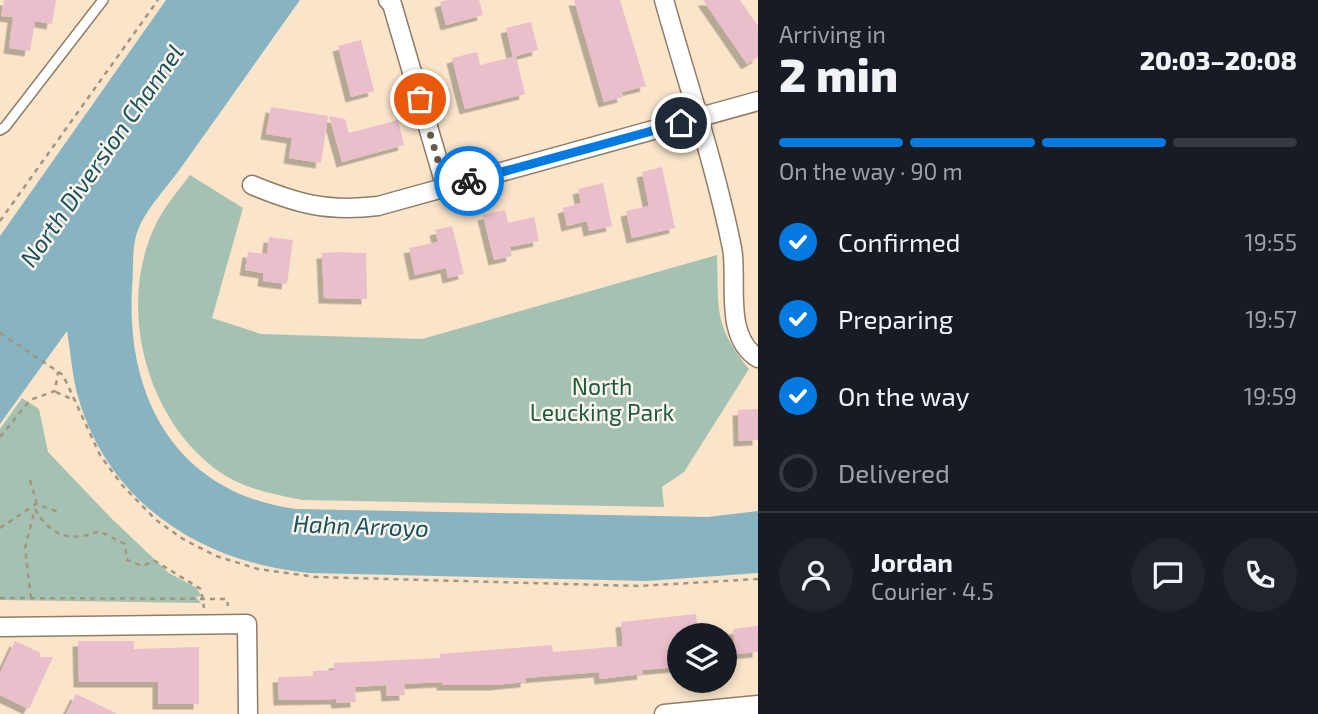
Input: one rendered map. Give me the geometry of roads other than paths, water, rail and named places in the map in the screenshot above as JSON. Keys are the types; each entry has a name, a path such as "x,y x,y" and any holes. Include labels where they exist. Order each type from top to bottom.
{"street":[{"path":"388,0 392,5 446,188"},
{"path":"664,0 732,249 734,305 740,333 755,356"},
{"path":"252,185 296,203 341,210 378,206 758,101"},
{"path":"0,627 247,624 248,714"},
{"path":"664,714 725,711 758,705"}],"lane":[{"path":"0,130 103,0"}],"water":[{"path":"166,0 300,0 151,206 136,237 132,329 138,368 150,403 168,435 191,462 220,483 255,500 296,509 708,517 758,511 758,573 647,581 309,573 270,567 233,557 199,542 167,522 138,499 114,470 94,437 79,400 67,331 0,424 0,236"}],"water label":[{"name":"North Diversion Channel","path":"101,155"},
{"name":"Hahn Arroyo","path":"361,525"}],"park label":[{"name":"North Leucking Park","path":"602,399"}]}
